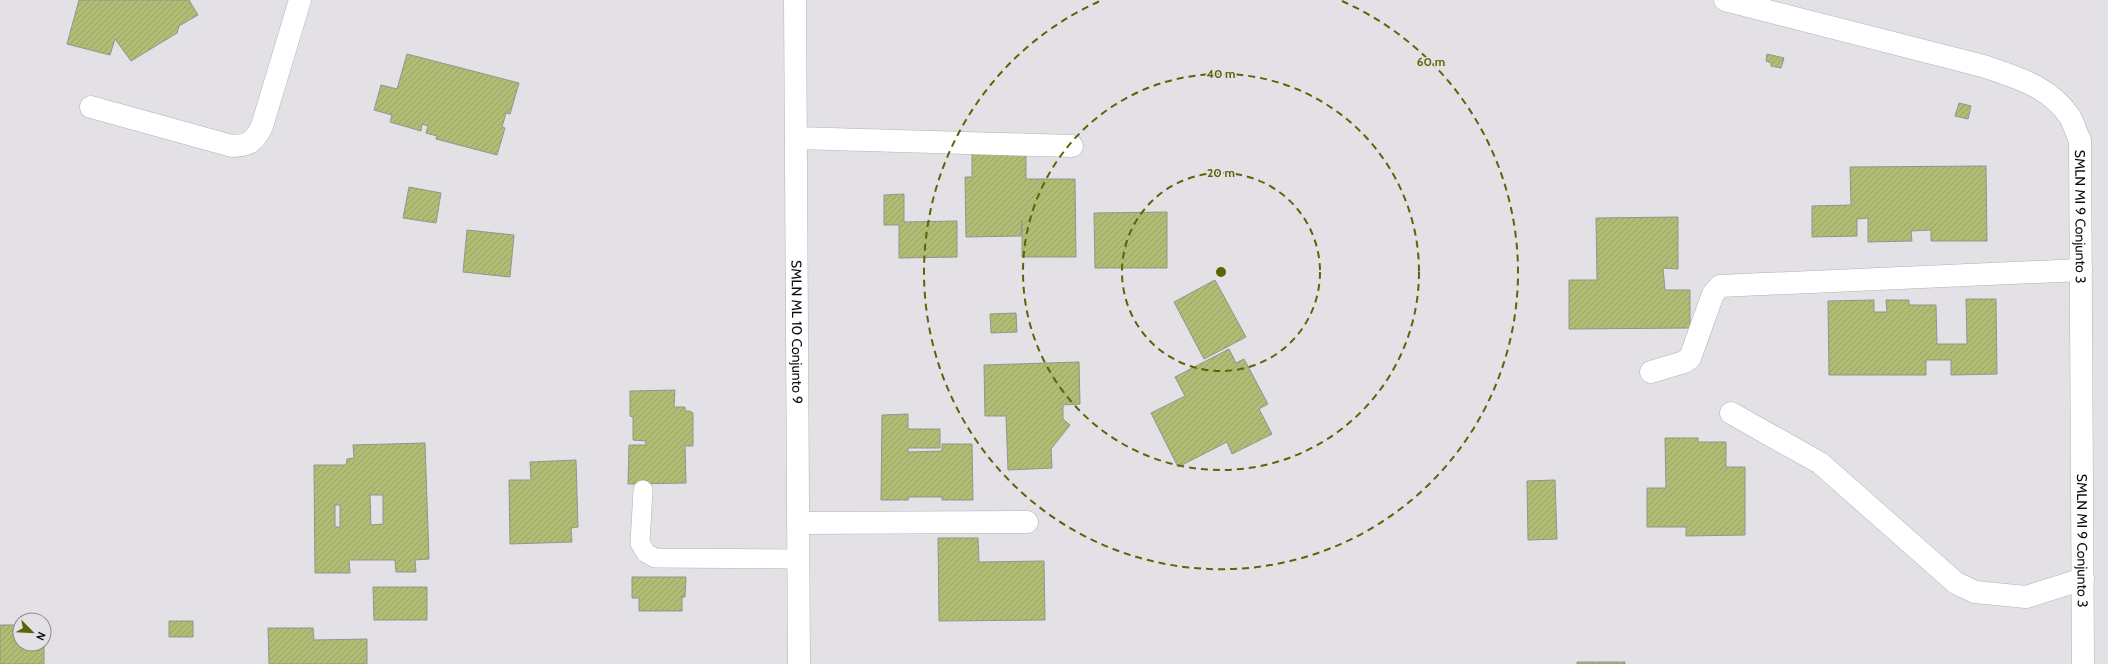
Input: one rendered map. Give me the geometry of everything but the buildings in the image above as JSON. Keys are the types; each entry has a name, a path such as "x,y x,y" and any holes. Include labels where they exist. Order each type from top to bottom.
{"street":[{"path":"92,107 232,146 244,146 252,142 262,126 300,0"},
{"name":"SMLN ML 10 Conjunto 9","path":"795,0 799,664"},
{"name":"SMLN MI 9 Conjunto 3","path":"1725,0 1983,66 2041,88 2057,101 2070,118 2080,140 2083,664"},
{"path":"796,138 1072,146"},
{"path":"1651,372 1684,362 1690,358 1713,294 1720,286 2081,270"},
{"path":"1731,413 1820,463 1956,583 1975,592 1993,595 2026,597 2083,579"},
{"path":"798,523 1027,522"}],"lane":[{"path":"643,490 640,543 646,553 655,558 799,559"}]}
